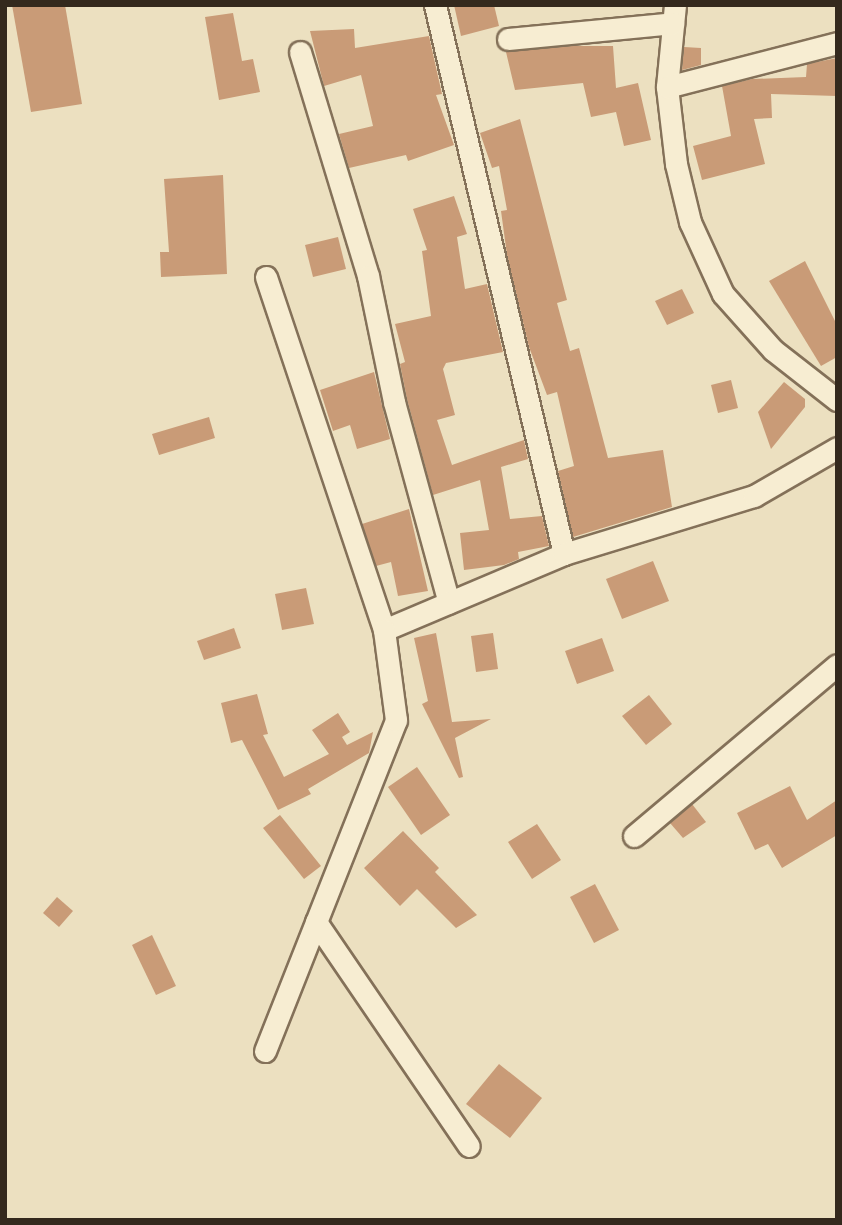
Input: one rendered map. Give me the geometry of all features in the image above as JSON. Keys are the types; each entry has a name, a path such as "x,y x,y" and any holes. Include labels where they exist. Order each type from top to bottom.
{"street":[{"path":"435,5 564,554"},
{"path":"509,40 674,14 667,87 676,164 690,222 723,293 773,350 837,400"},
{"path":"667,87 837,43"},
{"path":"300,52 368,275 394,402 449,603"},
{"path":"265,1051 396,720 384,630 267,277"},
{"path":"384,630 564,554 754,496 837,448"},
{"path":"634,836 837,665"},
{"path":"316,922 469,1146"}],"building":[{"path":"12,5 65,5 82,104 31,112"},
{"path":"454,5 494,5 499,26 461,36"},
{"path":"233,13 242,61 253,59 260,92 219,100 205,17"},
{"path":"354,29 355,48 429,36 442,94 436,95 454,145 408,161 406,155 349,168 339,134 373,126 361,75 324,86 310,31"},
{"path":"572,46 613,46 616,88 638,83 651,140 624,146 616,112 591,117 583,83 515,90 506,52"},
{"path":"684,47 701,48 701,65 682,70"},
{"path":"837,58 837,96 771,94 772,118 754,119 765,164 702,180 693,146 731,136 722,86 752,79 806,77 807,64"},
{"path":"520,119 567,300 557,303 570,351 579,348 608,458 663,450 672,507 573,537 558,471 574,466 557,392 547,395 529,347 507,255 501,211 507,210 499,166 492,168 480,133"},
{"path":"223,175 227,274 161,277 160,252 169,252 164,179"},
{"path":"454,196 467,234 457,237 465,289 487,284 503,352 446,363 443,369 455,415 437,420 452,465 524,440 528,459 501,467 510,519 542,516 549,546 518,552 519,559 504,565 464,570 460,533 489,530 480,480 433,495 407,399 400,364 405,362 395,324 431,316 422,251 427,250 413,209"},
{"path":"338,237 346,269 313,277 305,245"},
{"path":"805,261 837,325 837,357 821,366 769,281"},
{"path":"682,289 694,313 667,325 655,301"},
{"path":"374,372 390,439 357,449 350,425 333,431 320,390"},
{"path":"731,380 738,408 718,413 711,385"},
{"path":"784,382 805,399 805,407 771,449 758,412"},
{"path":"209,417 215,438 159,455 152,434"},
{"path":"409,509 428,591 398,596 391,562 376,566 362,524"},
{"path":"653,561 669,601 622,619 606,579"},
{"path":"306,588 314,624 282,630 275,594"},
{"path":"234,628 241,648 204,660 197,641"},
{"path":"436,633 452,722 491,719 455,738 463,777 459,778 422,704 428,701 414,638"},
{"path":"493,633 498,669 476,672 471,636"},
{"path":"602,638 614,671 577,684 565,651"},
{"path":"257,694 268,734 263,735 284,777 329,754 312,730 338,713 350,732 342,737 347,745 373,732 369,753 308,789 311,794 278,810 242,740 231,743 221,703"},
{"path":"649,695 672,724 646,745 622,716"},
{"path":"417,767 450,815 421,835 388,787"},
{"path":"790,786 807,820 837,800 837,835 782,868 768,844 755,850 737,813"},
{"path":"692,804 706,822 683,838 670,823"},
{"path":"280,815 321,866 304,879 263,828"},
{"path":"537,824 561,860 532,879 508,842"},
{"path":"403,831 439,868 435,872 477,915 456,928 417,889 400,906 364,868"},
{"path":"595,884 619,930 594,943 570,897"},
{"path":"57,897 73,911 59,927 43,913"},
{"path":"152,935 176,986 156,995 132,945"},
{"path":"499,1064 542,1098 510,1138 466,1104"}]}
